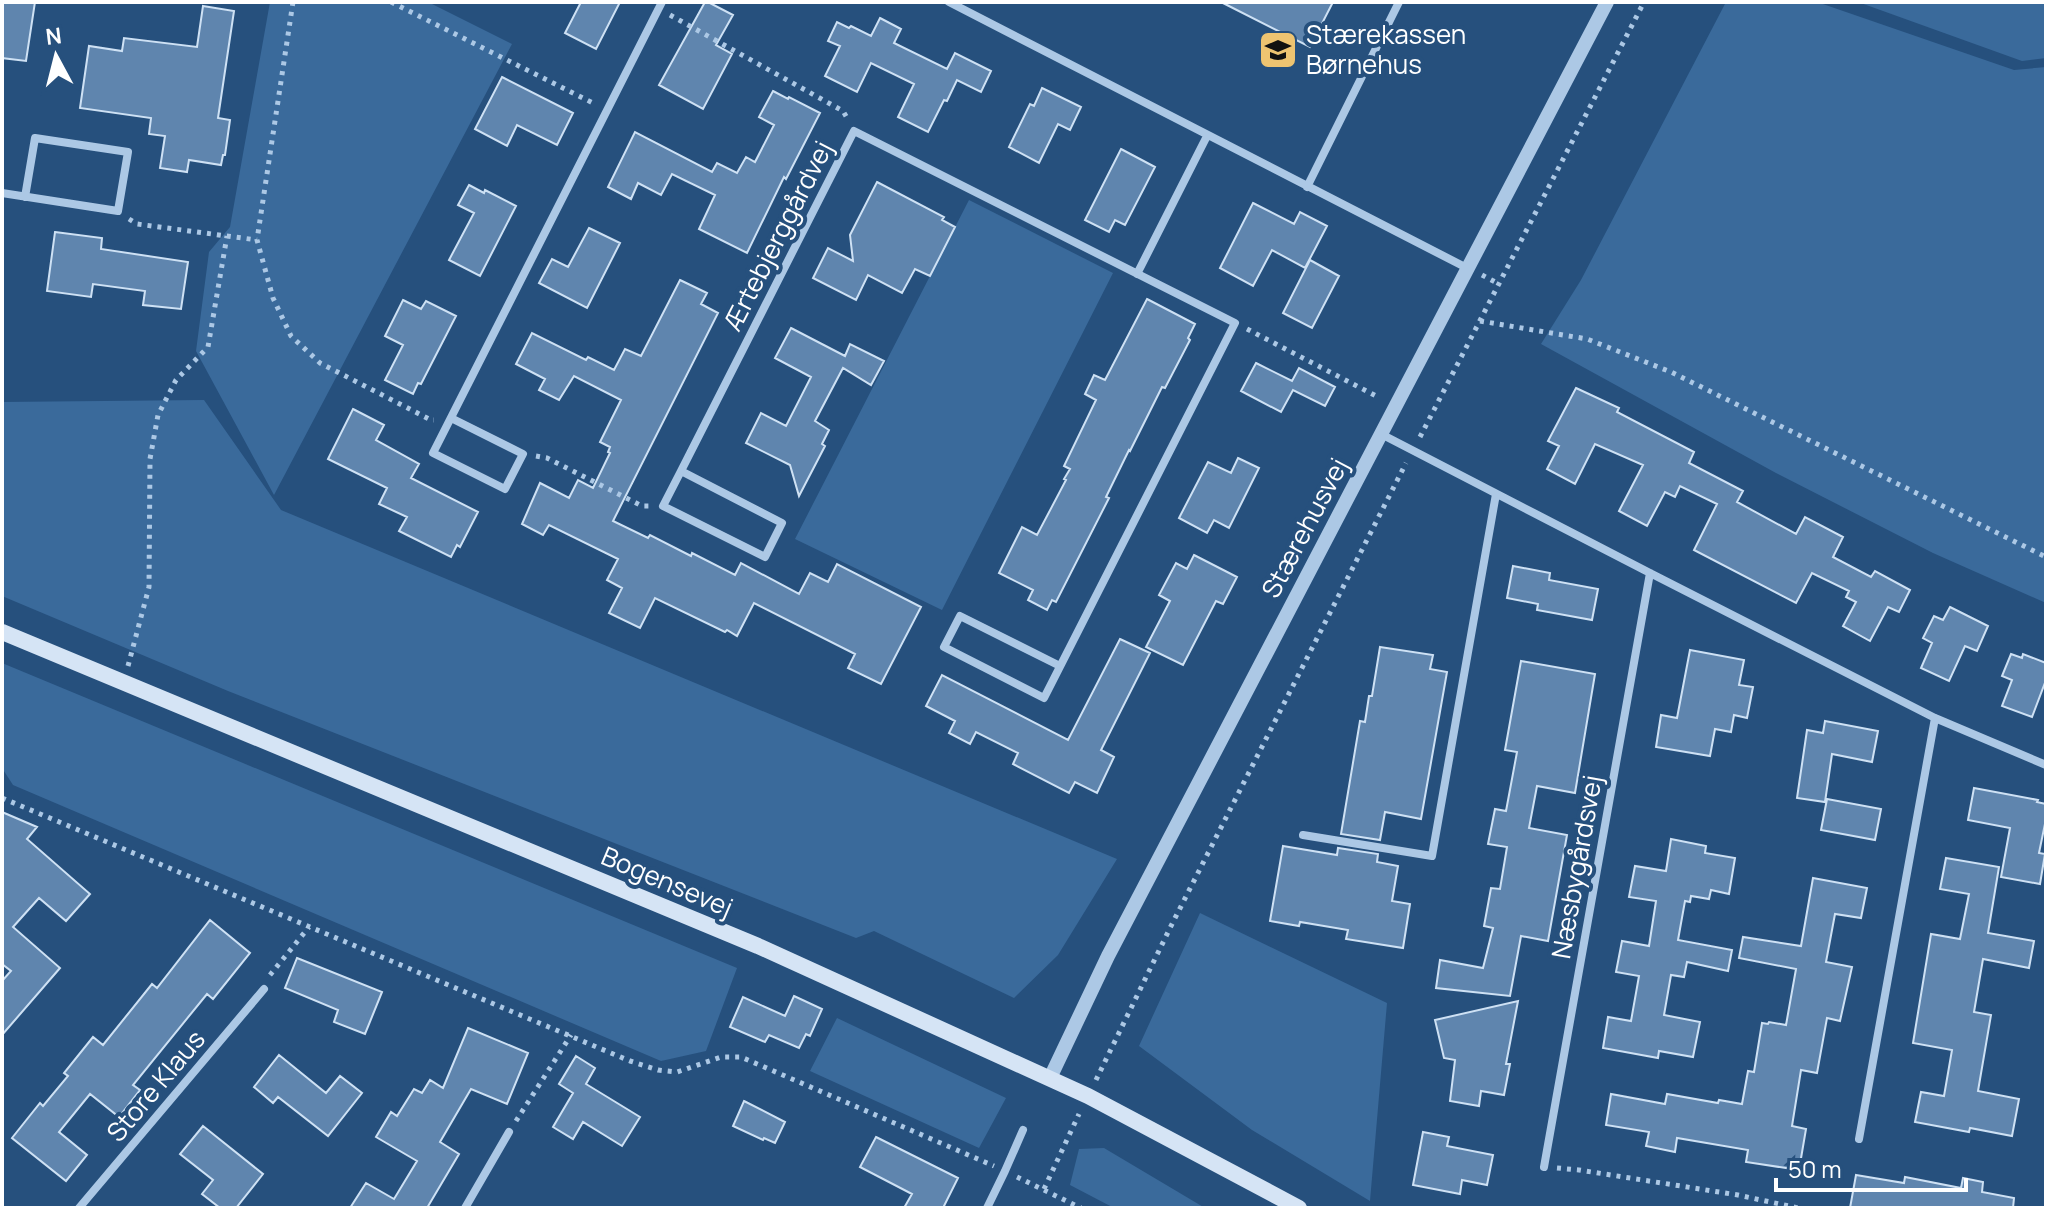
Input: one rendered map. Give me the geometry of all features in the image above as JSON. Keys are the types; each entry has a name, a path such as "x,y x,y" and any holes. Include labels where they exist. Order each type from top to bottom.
{"main road":[{"name":"Bogensevej","path":"2,632 758,946 1088,1096 1299,1208"}],"street":[{"path":"949,2 1467,268"},
{"path":"967,12 971,2"},
{"path":"1307,187 1399,2"},
{"name":"Stærehusvej","path":"1050,1078 1108,956 1607,2"},
{"path":"451,418 523,454 505,489 433,453 660,5"},
{"name":"Ærtebjerggårdvej","path":"663,506 854,131 1235,323"},
{"path":"1137,274 1207,136"},
{"path":"2,193 25,197 118,211 128,152 35,138 25,197"},
{"path":"1060,666 960,616 944,647 1044,698 1235,323"},
{"path":"1381,434 1935,718 2046,765"},
{"path":"663,506 765,557 777,534 782,523 681,471"},
{"path":"1303,835 1432,856 1496,494"},
{"name":"Næsbygårdsvej","path":"1544,1167 1650,573"},
{"path":"1859,1139 1935,718"},
{"name":"Store Klaus","path":"79,1208 264,989"},
{"path":"987,1208 1023,1130"},
{"path":"465,1208 509,1132"}],"path":[{"path":"293,2 257,240 273,298 291,336 320,363 431,420 451,418"},
{"path":"391,2 607,110"},
{"path":"1044,1189 1184,900 1644,2"},
{"path":"660,5 843,111 854,131"},
{"path":"118,211 137,224 257,240"},
{"path":"124,682 149,587 150,459 158,415 176,380 208,347 227,236"},
{"path":"1480,321 1587,339 1671,372 2046,557"},
{"path":"1235,323 1395,406"},
{"path":"523,454 547,458 642,506 663,506"},
{"path":"2,798 630,1061 677,1072 721,1057 741,1057 1005,1171 1081,1208"},
{"path":"264,989 263,983 309,927"},
{"path":"509,1132 571,1035"},
{"path":"1544,1167 1738,1195 1798,1208"}],"shaded area":[{"path":"270,2 428,2 512,44 274,495 196,351 209,252 230,227"},
{"path":"1726,2 1817,2 2014,70 2046,67 2046,603 1933,553 1776,473 1541,344 1581,280"},
{"path":"1858,2 2046,2 2046,58 2022,61"},
{"path":"969,200 1113,273 942,610 795,539"},
{"path":"204,400 281,510 1117,859 1058,955 1014,998 874,931 856,938 228,691 2,596 2,402"},
{"path":"2,663 737,968 706,1051 661,1061 13,785 2,768"},
{"path":"1200,913 1387,1003 1370,1201 1252,1130 1139,1046"},
{"path":"837,1018 1006,1098 979,1148 810,1071"},
{"path":"1104,1148 1205,1208 1114,1208 1070,1185 1079,1149"}],"building":[{"path":"2,2 35,2 26,61 2,58"},
{"path":"581,2 620,2 596,49 565,33"},
{"path":"705,2 733,15 716,45 732,54 703,109 659,85"},
{"path":"1221,2 1333,2 1310,47"},
{"path":"203,6 234,11 218,118 230,120 225,155 221,165 189,160 187,172 160,168 165,136 149,134 151,118 80,108 89,46 122,51 124,38 197,47"},
{"path":"880,18 901,29 894,43 947,69 955,53 991,71 981,92 957,80 928,132 898,117 914,84 871,63 857,92 825,76 840,46 828,41 837,22 871,36"},
{"path":"502,77 573,113 557,145 517,125 507,146 475,129"},
{"path":"1042,88 1081,107 1070,130 1058,124 1039,163 1009,147 1030,104 1034,106"},
{"path":"773,91 820,113 747,253 699,229 715,195 672,174 661,195 638,183 631,199 608,187 635,132 712,172 717,163 737,173 746,157 755,162 774,125 759,117"},
{"path":"1121,149 1155,167 1125,225 1115,220 1109,232 1085,220"},
{"path":"877,182 944,217 942,220 955,227 930,276 915,269 902,293 868,275 856,300 813,278 828,248 853,261 850,235"},
{"path":"469,185 516,206 480,276 449,260 474,213 458,205"},
{"path":"1253,203 1294,224 1300,212 1327,226 1305,268 1272,250 1253,286 1220,268"},
{"path":"589,228 620,243 587,308 539,283 552,259 568,267"},
{"path":"55,232 102,238 101,249 188,262 181,309 143,305 145,291 93,284 91,297 47,291"},
{"path":"1310,260 1339,276 1312,328 1283,313"},
{"path":"680,280 707,293 701,304 718,313 613,521 691,556 692,553 735,575 741,563 799,594 810,573 828,582 837,564 921,607 881,684 848,668 855,654 754,603 737,636 655,598 640,628 609,613 622,588 607,580 618,559 549,525 543,535 522,524 540,483 569,498 578,480 593,488 610,453 610,447 600,442 621,400 574,376 559,400 539,390 545,379 516,364 532,333 586,360 588,357 614,370 625,349 641,356"},
{"path":"1147,299 1195,324 1188,338 1190,340 1129,450 1106,497 1109,498 1056,602 1052,600 1047,610 1028,600 1033,590 999,573 1022,527 1037,535 1066,480 1070,469 1064,466 1096,400 1085,394 1094,375 1105,380"},
{"path":"403,300 421,309 426,301 456,316 413,394 385,380 403,345 385,336"},
{"path":"791,328 845,356 850,344 884,361 871,385 843,368 815,421 829,430 822,444 825,446 799,496 790,465 746,443 761,413 786,426 811,377 775,358"},
{"path":"1256,363 1292,381 1299,368 1335,387 1325,406 1293,390 1281,412 1241,391"},
{"path":"1576,388 1619,408 1617,412 1694,452 1689,463 1743,491 1737,502 1796,534 1805,517 1843,537 1833,557 1871,577 1875,571 1910,590 1899,612 1888,607 1870,641 1843,626 1856,602 1846,597 1849,591 1812,573 1796,603 1694,550 1717,504 1680,486 1675,497 1665,492 1647,526 1619,511 1643,465 1595,444 1575,484 1547,469 1559,446 1548,441"},
{"path":"353,409 384,425 376,440 419,464 411,478 478,512 460,547 457,545 451,557 399,531 407,517 379,504 387,488 328,459"},
{"path":"1238,458 1259,468 1229,528 1214,520 1207,533 1179,518 1208,462 1231,473"},
{"path":"1194,555 1237,577 1223,604 1216,601 1183,665 1146,647 1170,601 1159,595 1176,563 1187,569"},
{"path":"1513,566 1550,573 1549,580 1598,589 1592,620 1537,610 1538,604 1507,598"},
{"path":"1950,607 1988,626 1977,651 1965,646 1949,681 1921,668 1932,643 1923,638 1934,616 1943,620"},
{"path":"1120,639 1150,653 1101,750 1114,757 1097,793 1075,782 1069,793 1013,764 1018,753 976,732 970,744 949,733 955,721 926,706 942,675 1068,740"},
{"path":"1380,647 1433,655 1430,669 1447,672 1421,819 1385,812 1380,840 1341,834 1360,721 1365,722"},
{"path":"1690,650 1744,660 1739,685 1753,687 1747,718 1734,715 1731,732 1715,729 1710,756 1656,747 1661,715 1677,718"},
{"path":"2011,654 2022,658 2023,654 2046,663 2046,680 2032,717 2002,706 2012,680 2002,676"},
{"path":"1521,661 1595,674 1575,793 1537,786 1529,828 1567,835 1548,941 1521,936 1510,996 1436,988 1440,960 1483,968 1493,928 1484,926 1491,888 1500,889 1507,847 1488,844 1495,809 1506,811 1517,752 1505,750"},
{"path":"1825,721 1878,731 1872,762 1832,754 1825,802 1797,798 1807,730 1823,733"},
{"path":"1974,788 2046,804 2039,853 2045,854 2040,884 2001,877 2010,828 1968,820"},
{"path":"1827,799 1881,809 1875,840 1821,830"},
{"path":"2,812 37,827 27,839 90,894 66,921 39,898 13,927 60,968 2,1035 2,981 11,971 2,964"},
{"path":"1671,839 1706,846 1705,853 1735,858 1729,894 1711,890 1709,899 1691,896 1690,902 1685,901 1678,940 1732,950 1728,971 1687,962 1684,977 1671,975 1664,1015 1700,1022 1693,1057 1659,1051 1658,1058 1603,1048 1608,1017 1631,1021 1639,976 1616,972 1622,941 1649,946 1656,901 1629,897 1635,866 1666,871"},
{"path":"1283,846 1337,855 1338,848 1378,854 1377,862 1398,866 1392,901 1410,904 1403,948 1346,939 1348,930 1300,922 1299,926 1270,921"},
{"path":"1946,858 1999,867 1988,933 2034,941 2029,968 1983,959 1974,1012 1991,1015 1978,1091 2019,1099 2012,1136 1915,1122 1921,1092 1944,1096 1952,1050 1913,1043 1931,934 1960,939 1969,894 1940,889"},
{"path":"1813,878 1867,888 1861,918 1835,914 1826,962 1852,967 1840,1021 1827,1018 1817,1073 1801,1070 1792,1126 1806,1129 1799,1170 1746,1162 1748,1150 1677,1138 1675,1152 1646,1146 1649,1132 1606,1125 1611,1094 1665,1104 1667,1094 1742,1104 1748,1071 1754,1072 1762,1023 1786,1025 1796,969 1739,958 1743,937 1801,946"},
{"path":"210,920 250,953 213,999 207,994 133,1085 140,1090 119,1117 90,1094 59,1132 87,1155 66,1181 12,1138 40,1103 43,1106 68,1076 64,1073 93,1037 103,1045 152,984 157,988"},
{"path":"297,958 382,992 365,1034 334,1022 338,1010 285,988"},
{"path":"794,996 822,1009 810,1036 806,1034 799,1048 769,1035 765,1042 730,1027 743,997 785,1016"},
{"path":"1518,1001 1506,1064 1510,1064 1504,1095 1481,1091 1479,1106 1450,1101 1455,1060 1444,1058 1435,1020"},
{"path":"468,1028 528,1053 507,1104 471,1089 440,1142 459,1154 427,1208 350,1208 366,1183 394,1199 417,1161 376,1137 391,1112 397,1116 414,1089 422,1093 430,1080 443,1088"},
{"path":"279,1055 326,1093 340,1076 362,1093 328,1136 278,1097 273,1103 254,1087"},
{"path":"576,1056 595,1068 586,1084 640,1117 622,1146 583,1122 573,1139 553,1127 573,1093 559,1084"},
{"path":"744,1101 785,1122 775,1143 733,1126"},
{"path":"203,1126 263,1174 236,1208 220,1208 202,1194 213,1180 180,1154"},
{"path":"1423,1132 1449,1137 1447,1146 1493,1155 1487,1185 1462,1180 1460,1194 1413,1185"},
{"path":"876,1137 958,1178 943,1208 904,1208 912,1194 860,1167"},
{"path":"1856,1175 1904,1183 1905,1177 1961,1188 1963,1178 1983,1182 1982,1192 2014,1198 2013,1208 1850,1208"}],"place":[{"name":"Stærekassen Børnehus","path":"1278,50"}]}
